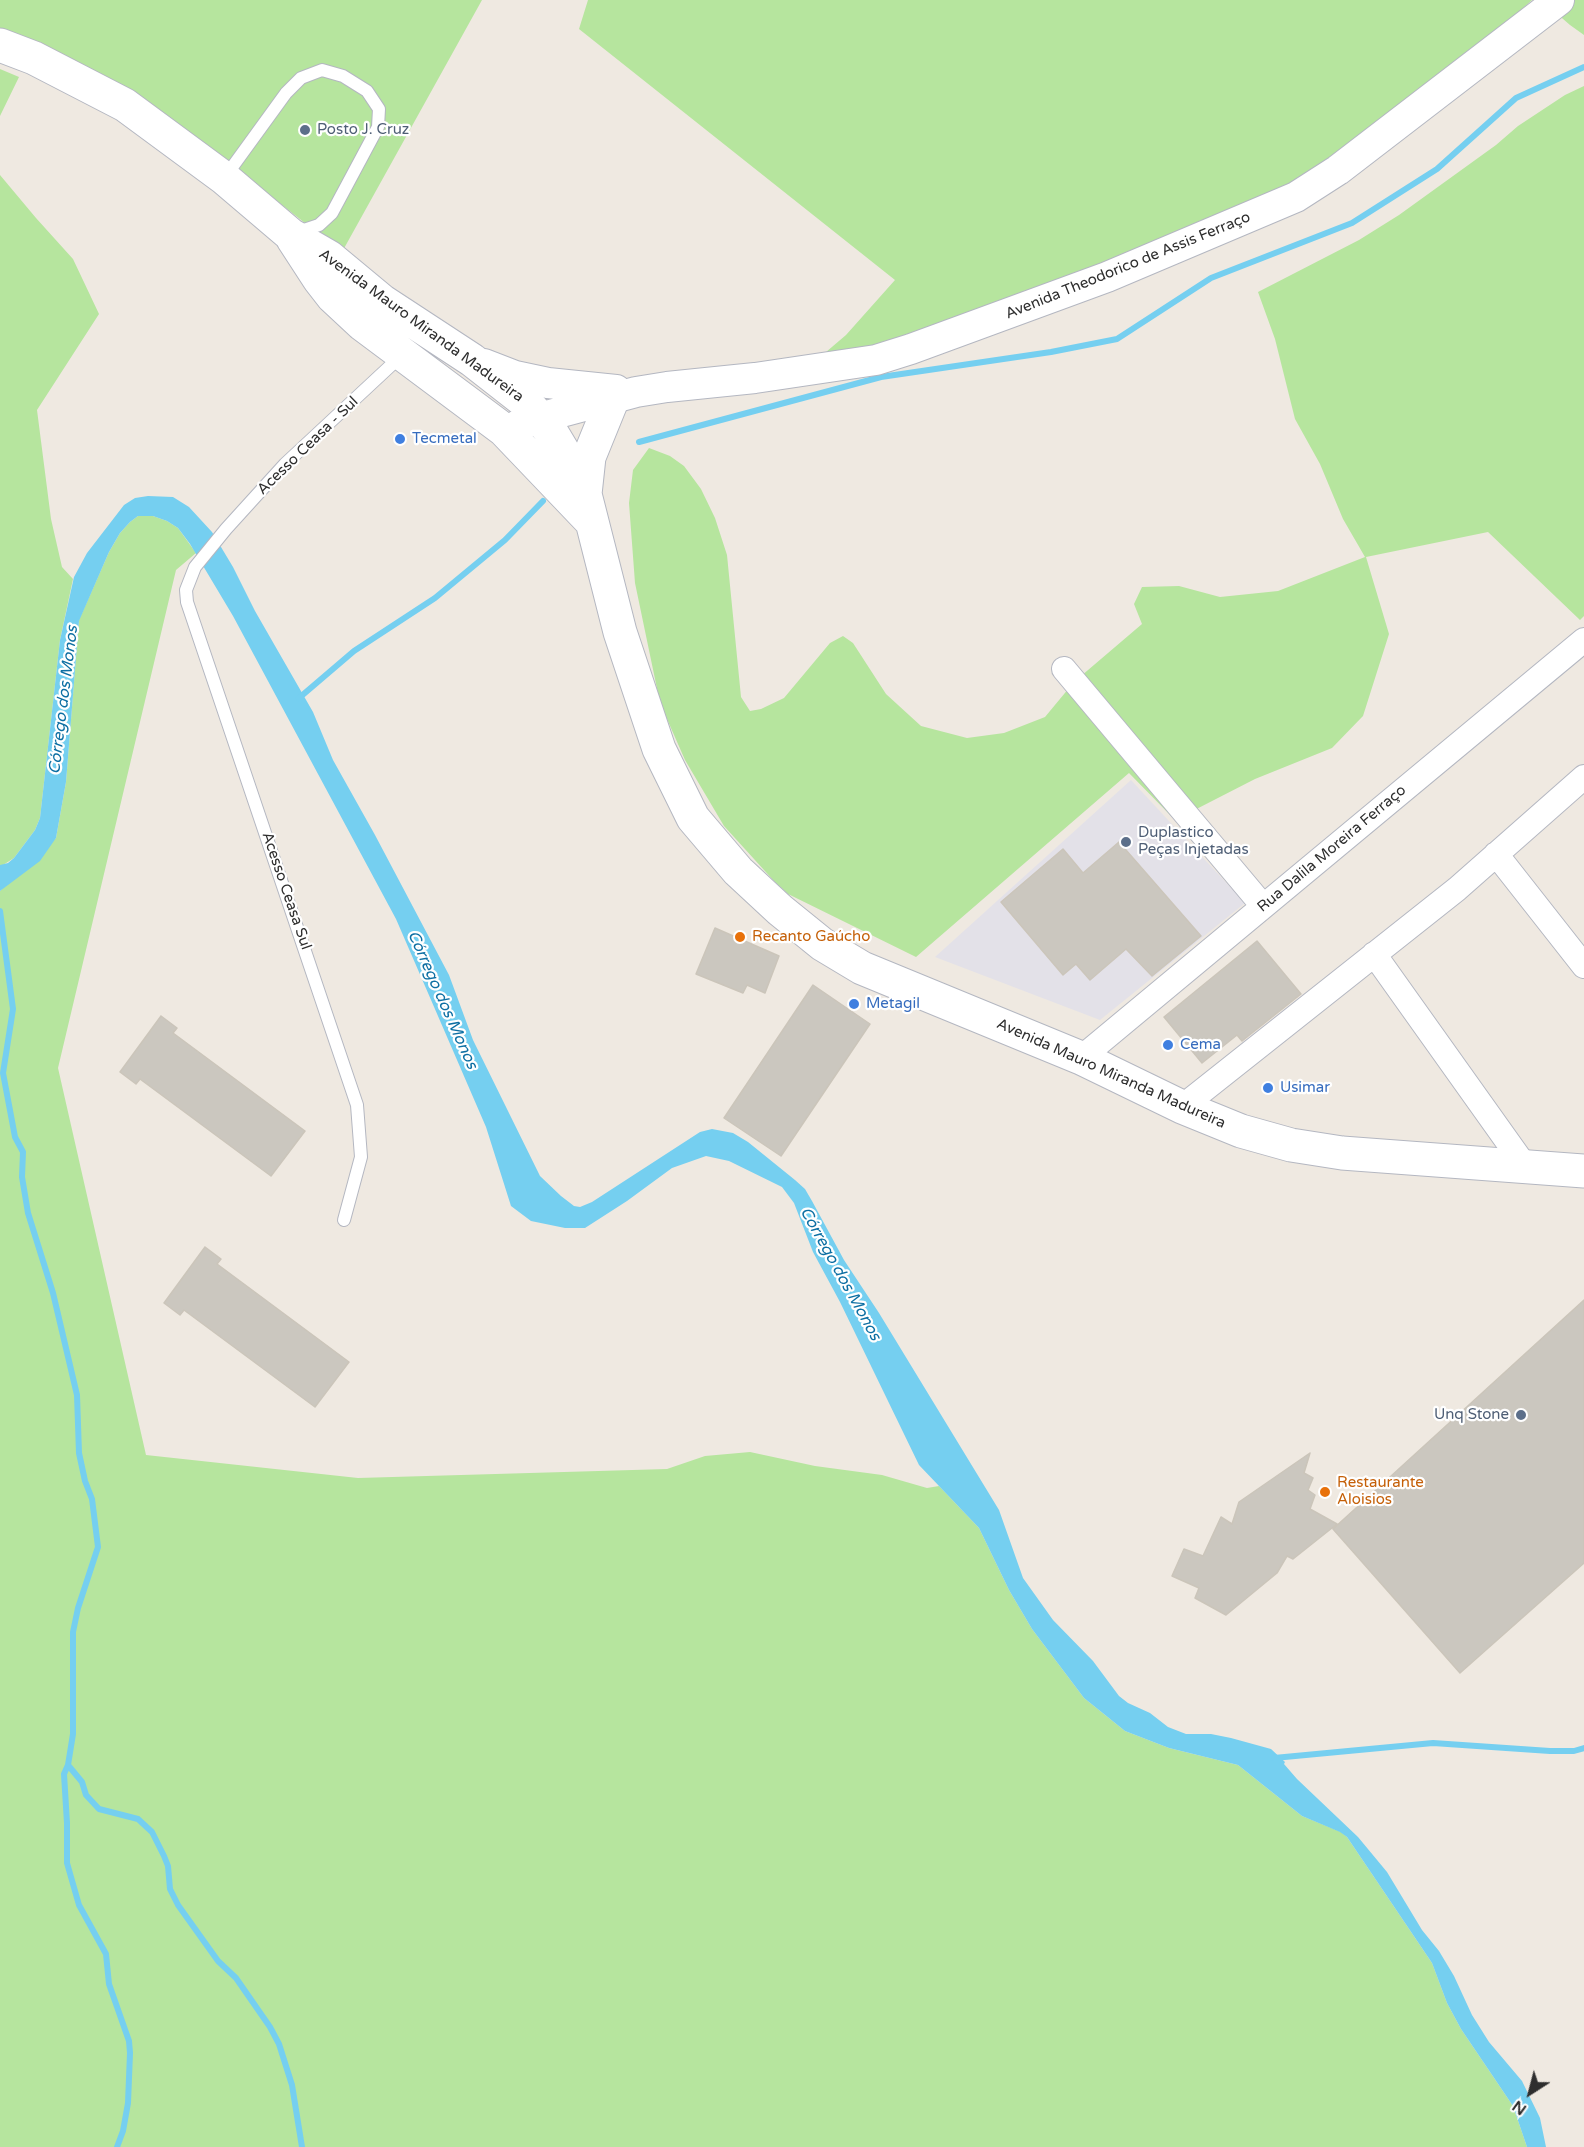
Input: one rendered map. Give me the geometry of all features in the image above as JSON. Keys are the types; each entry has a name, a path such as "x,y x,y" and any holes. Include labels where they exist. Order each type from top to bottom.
{"main road":[{"name":"Avenida Mauro Miranda Madureira","path":"0,45 34,58 125,105 224,178 291,235 329,257 382,301 415,343 504,430 573,504 589,508"},
{"name":"Avenida Mauro Miranda Madureira","path":"415,343 472,360 527,403 552,433 576,473 589,508 620,632 659,749 693,818 738,871 780,910 822,944 862,968 1081,1058 1182,1107 1241,1131 1291,1145 1342,1153 1584,1171"},
{"path":"589,508 589,457 625,395"}],"street":[{"name":"Avenida Theodorico de Assis Ferraço","path":"504,430 539,418 625,395 667,387 876,360 1107,277 1296,197 1338,170 1559,0"},
{"name":"Avenida Theodorico de Assis Ferraço","path":"472,360 515,376 625,395"},
{"name":"Rua Dalila Moreira Ferraço","path":"1081,1058 1584,640"},
{"path":"1064,669 1263,906"},
{"path":"1182,1107 1457,889 1584,777"},
{"path":"1496,854 1584,966"},
{"path":"1374,954 1525,1166"}],"lane":[{"path":"224,178 286,93 300,78 322,70 343,76 368,92 379,109 378,126 332,213 319,225 291,235"},
{"name":"Acesso Ceasa - Sul","path":"195,567 285,464 415,343"},
{"name":"Acesso Ceasa Sul","path":"195,567 186,590 187,602 357,1105 361,1157 344,1220"}],"shaded area":[{"name":"Duplastico Peças Injetadas","path":"1131,780 1245,903 1100,1020 935,957"}],"green space":[{"path":"0,0 482,0 342,252 165,119 0,32"},
{"path":"588,0 1532,0 1473,54 1363,142 1248,210 958,319 837,357 819,358 846,335 895,280 579,29"},
{"path":"1541,0 1584,0 1584,35 1570,25"},
{"path":"0,69 19,77 0,116"},
{"path":"1584,86 1584,616 1580,620 1488,532 1366,557 1389,634 1363,716 1332,748 1255,779 1175,820 1129,773 916,957 788,894 774,881 724,826 685,760 660,703 635,583 629,503 633,470 649,448 670,456 684,466 701,489 715,518 727,555 741,697 750,711 761,709 784,698 830,643 843,636 853,643 886,694 921,726 967,738 1004,733 1045,717 1074,682 1142,624 1134,604 1142,587 1179,586 1220,597 1278,591 1365,557 1343,519 1320,464 1295,419 1275,339 1258,292 1359,240 1399,215 1496,145 1518,126 1565,95"},
{"path":"0,175 73,259 99,314 37,410 51,519 62,567 73,579 60,640 40,818 35,830 14,858 3,865 0,865"},
{"path":"138,516 153,516 178,528 196,553 176,570 58,1068 146,1455 358,1478 667,1469 705,1456 750,1452 815,1466 882,1475 927,1488 939,1486 979,1528 1009,1590 1032,1629 1084,1698 1125,1731 1169,1748 1238,1765 1302,1816 1341,1832 1347,1837 1432,1963 1447,2003 1461,2029 1513,2106 1527,2147 0,2147 0,891 56,838 66,782 79,620 109,552 120,533"}],"water":[{"name":"Córrego dos Monos","path":"173,497 189,507 212,532 233,567 255,611 313,712 333,760 449,975 473,1040 540,1176 561,1196 574,1206 580,1207 592,1202 700,1132 712,1129 733,1133 748,1142 805,1189 844,1260 879,1313 999,1510 1023,1578 1053,1620 1093,1661 1119,1696 1128,1703 1150,1713 1168,1727 1186,1734 1211,1734 1271,1749 1285,1762 1284,1764 1297,1779 1358,1837 1387,1872 1422,1930 1439,1951 1454,1976 1472,2015 1489,2042 1522,2081 1540,2118 1546,2147 1527,2147 1513,2106 1461,2029 1447,2003 1432,1963 1347,1837 1302,1816 1238,1765 1169,1748 1125,1731 1084,1698 1032,1629 1009,1590 979,1528 919,1465 840,1302 813,1252 794,1203 782,1187 729,1161 706,1156 672,1168 585,1228 565,1228 531,1221 511,1206 486,1127 396,919 233,616 190,544 178,528 167,521 153,516 138,516 120,533 109,552 79,621 66,782 56,838 40,861 0,891 0,865 14,858 35,830 40,818 60,640 74,577 87,553 124,505 135,498"}],"building":[{"path":"1119,842 1201,936 1152,976 1126,949 1090,980 1076,964 1063,975 1001,902 1063,849 1083,873"},
{"path":"715,928 779,956 765,993 747,985 743,993 696,974"},
{"path":"1257,941 1301,994 1242,1041 1237,1035 1202,1063 1164,1017"},
{"path":"813,985 870,1024 781,1156 724,1118"},
{"path":"161,1016 177,1028 173,1033 305,1131 271,1176 140,1079 136,1084 120,1072"},
{"path":"205,1247 221,1259 217,1264 349,1362 315,1407 184,1310 180,1315 164,1303"},
{"name":"Unq Stone","path":"1584,1300 1584,1563 1460,1673 1333,1529"},
{"path":"1310,1453 1304,1473 1313,1478 1308,1490 1315,1495 1310,1509 1337,1524 1293,1559 1287,1556 1277,1573 1226,1615 1195,1598 1199,1588 1172,1576 1184,1549 1203,1556 1221,1517 1232,1524 1239,1502"}],"waterway":[{"path":"639,442 881,377 1051,352 1117,339 1211,278 1352,223 1437,169 1516,98 1584,67"},
{"path":"299,698 354,651 435,598 505,540 543,501"},
{"path":"0,911 13,1009 3,1073 15,1137 23,1152 22,1177 28,1213 53,1293 77,1395 79,1453 85,1481 92,1499 98,1547 78,1608 73,1632 73,1734 68,1765 64,1774 67,1863 79,1905 106,1954 109,1984 129,2041 128,2103 123,2131 117,2147"},
{"path":"1274,1758 1433,1743 1550,1751 1574,1751 1584,1748"},
{"path":"68,1765 82,1782 86,1795 99,1809 138,1819 152,1832 168,1866 170,1889 178,1905 218,1961 236,1978 279,2044 292,2085 302,2147"}],"place":[{"name":"Posto J. Cruz","path":"305,130"},
{"name":"Tecmetal","path":"400,439"},
{"name":"Duplastico Peças Injetadas","path":"1126,842"},
{"name":"Recanto Gaúcho","path":"740,937"},
{"name":"Metagil","path":"854,1004"},
{"name":"Cema","path":"1168,1045"},
{"name":"Usimar","path":"1268,1088"},
{"name":"Unq Stone","path":"1521,1415"},
{"name":"Restaurante Aloisios","path":"1325,1492"}]}
